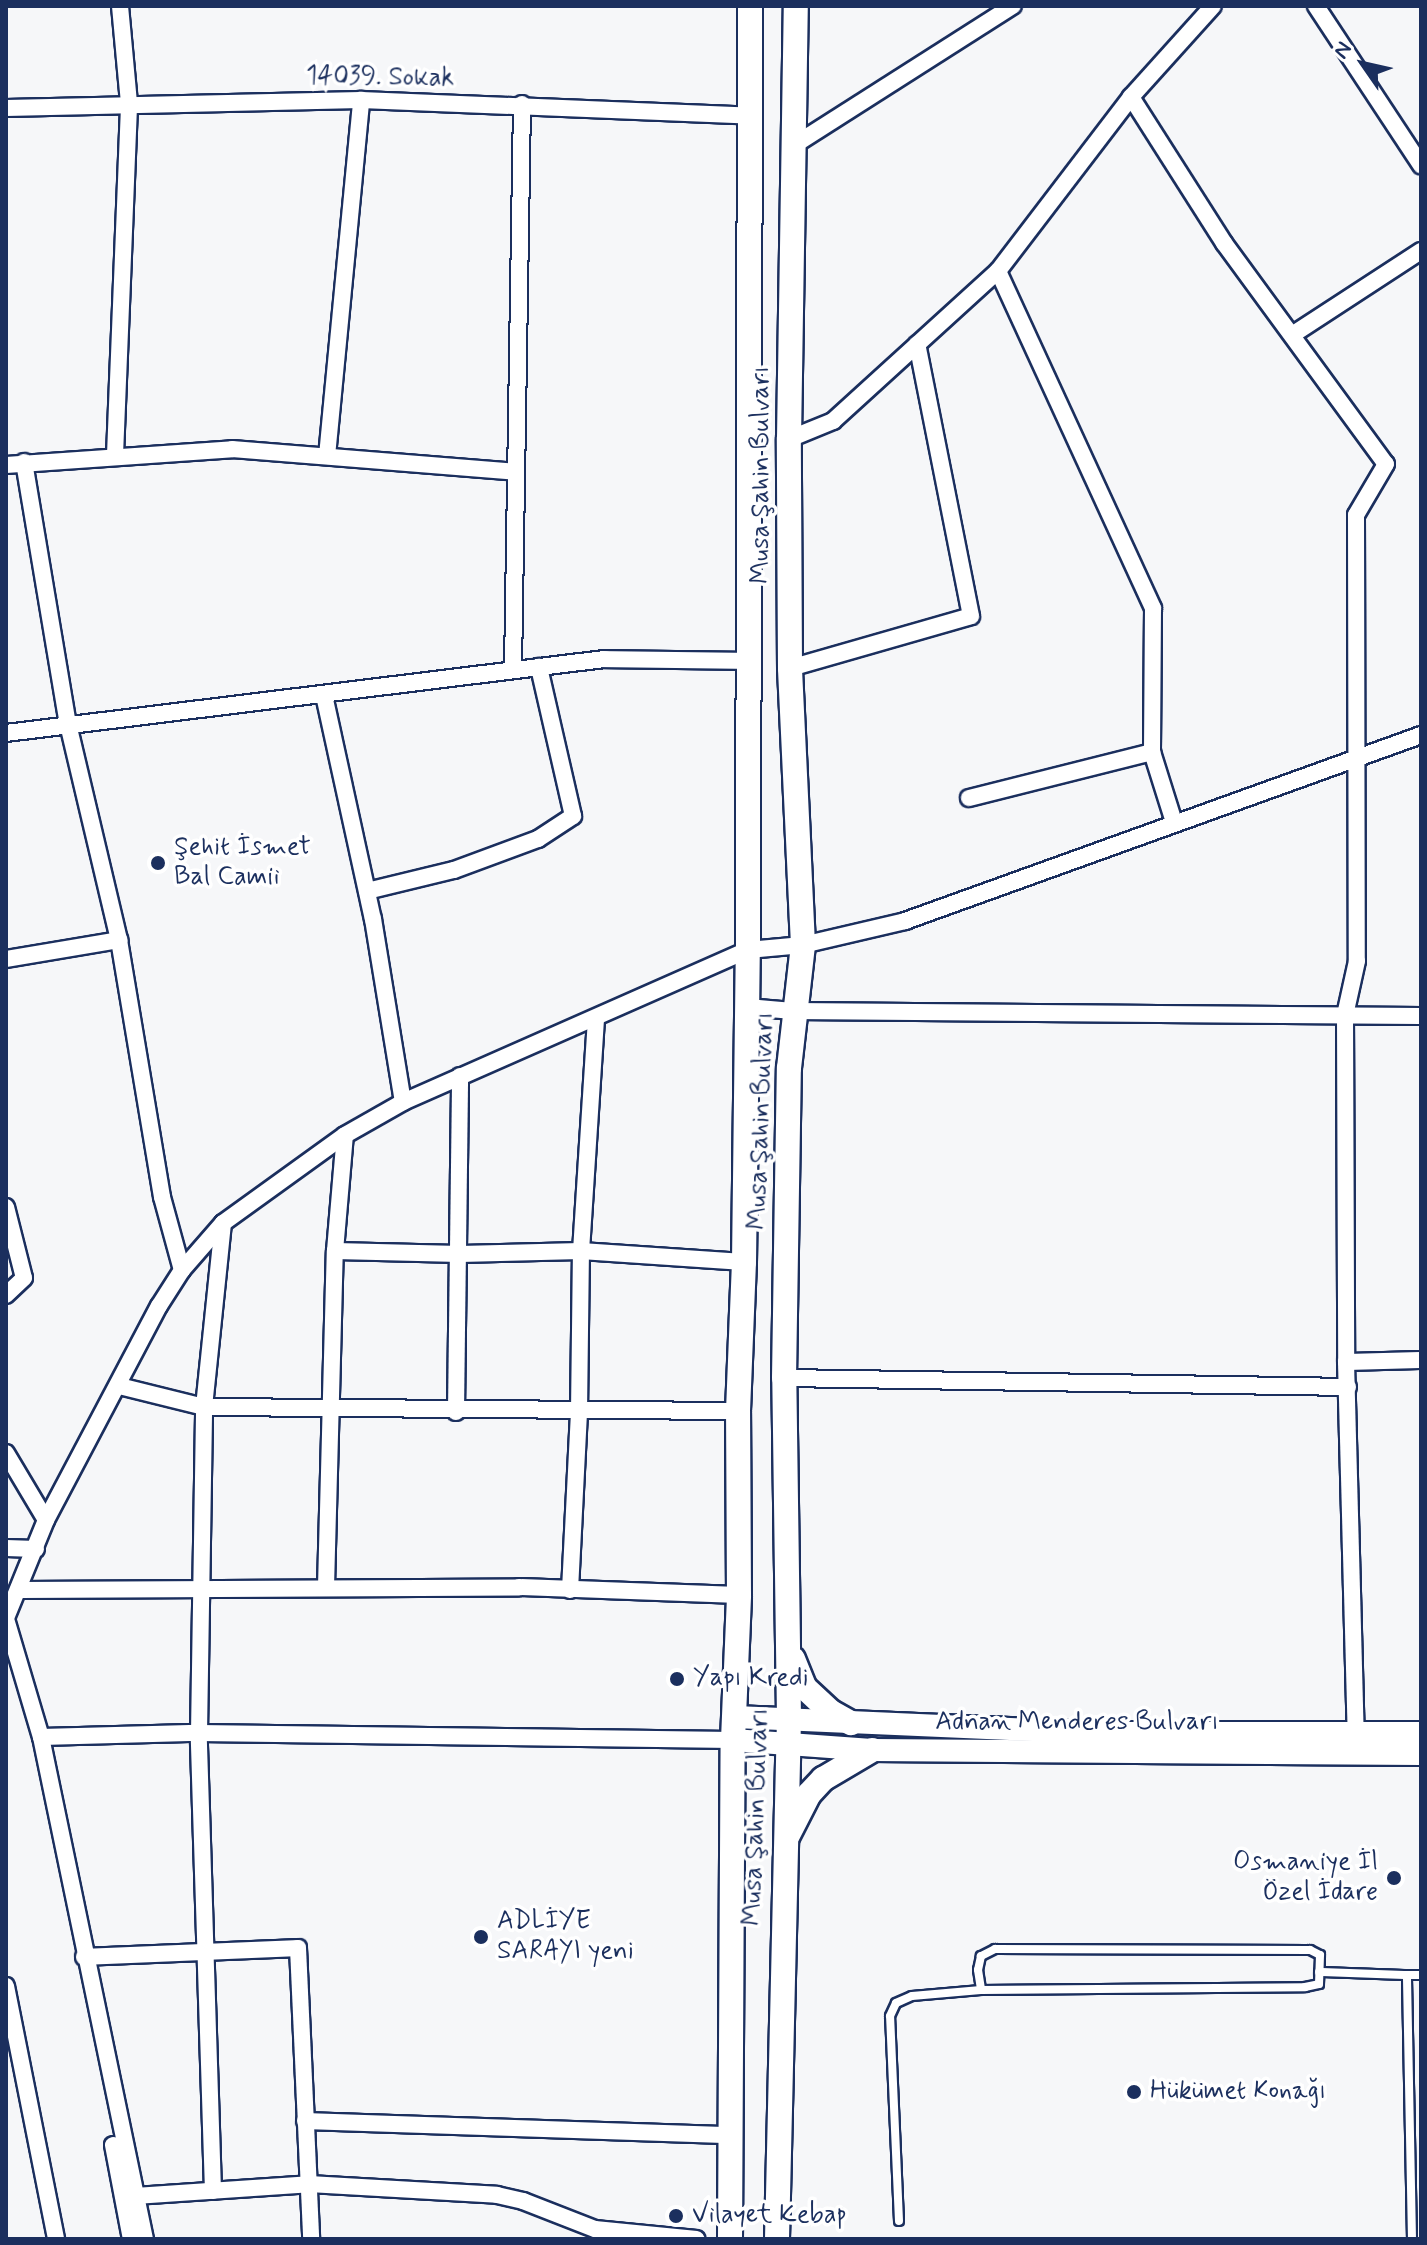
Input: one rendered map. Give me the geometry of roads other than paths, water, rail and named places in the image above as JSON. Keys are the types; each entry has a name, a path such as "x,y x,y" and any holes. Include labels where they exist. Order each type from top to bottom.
{"main road":[{"name":"Musa Şahin Bulvarı","path":"730,2239 734,1729 739,1595 738,1411 744,1262 748,950 747,661 753,116 750,6"},
{"name":"Musa Şahin Bulvarı","path":"777,2239 789,1717 784,1378 789,1068 793,1011 803,945 790,668 789,439 796,6"},
{"path":"784,1378 794,1454 793,1663 805,1688 831,1712 851,1723"},
{"name":"Adnan Menderes Bulvarı","path":"734,1729 789,1717 851,1723 1102,1733 1421,1733"},
{"name":"Adnan Menderes Bulvarı","path":"734,1729 787,1745 872,1750 1421,1754"},
{"path":"784,1845 809,1794 823,1779 872,1750"}],"street":[{"path":"115,455 129,103 120,6"},
{"path":"796,144 1013,6"},
{"path":"789,439 833,421 998,271 1131,97 1213,6"},
{"path":"1316,6 1421,165"},
{"path":"1131,97 1224,243 1386,464 1356,515 1357,961 1345,1015 1346,1362 1356,1732"},
{"path":"327,456 361,100"},
{"name":"14039. Sokak","path":"6,108 361,100 522,104 753,116"},
{"path":"513,670 522,104"},
{"path":"1292,335 1421,251"},
{"path":"998,271 1153,608 1152,752 1174,822"},
{"path":"790,668 971,616 917,344"},
{"path":"6,465 232,449 516,472"},
{"path":"24,462 68,724 119,940 162,1197 182,1270"},
{"path":"6,733 604,659 747,661"},
{"path":"367,891 454,870 538,839 573,816 539,667"},
{"path":"324,695 367,891 403,1102"},
{"path":"145,2239 84,1957 41,1737 6,1618 46,1520 159,1306 182,1270 223,1223 345,1135 403,1102 748,950 803,945 905,921 1421,735"},
{"path":"969,798 1152,752"},
{"path":"6,959 119,940"},
{"path":"747,1007 793,1011 1421,1016"},
{"path":"570,1590 579,1412 581,1251 596,1019"},
{"path":"456,1412 460,1076"},
{"path":"326,1587 335,1251 345,1135"},
{"path":"6,1207 24,1278 6,1295"},
{"path":"213,2191 199,1733 204,1407 223,1223"},
{"path":"335,1251 460,1254 581,1251 744,1262"},
{"path":"1346,1362 1421,1360"},
{"path":"784,1378 1348,1387"},
{"path":"119,1386 204,1407 329,1406 456,1412 738,1411"},
{"path":"6,1453 46,1520"},
{"path":"6,1548 36,1549"},
{"path":"20,1590 326,1587 739,1595"},
{"path":"6,1647 45,1794 131,2239"},
{"path":"41,1737 734,1729"},
{"path":"84,1957 298,1948 311,2239"},
{"path":"6,1986 56,2239"},
{"path":"305,2121 731,2135"},
{"path":"135,2196 309,2184 497,2195 523,2201 595,2229 697,2239"}],"lane":[{"path":"899,2221 890,2016 896,2003 912,1996 981,1990 1305,1987 1319,1984 1320,1955 1310,1950 995,1949 981,1956 978,1970 981,1990"},
{"path":"1319,1972 1421,1975"},
{"path":"1407,1975 1412,2239"},
{"path":"1408,2037 1421,2037"}],"place":[{"name":"Şehit İsmet Bal Camii","path":"158,863"},
{"name":"Yapı Kredi","path":"677,1679"},
{"name":"Osmaniye İl Özel İdare","path":"1394,1878"},
{"name":"ADLİYE SARAYI yeni","path":"481,1937"},
{"name":"Hükümet Konağı","path":"1134,2092"},
{"name":"Vilayet Kebap","path":"676,2216"}]}
